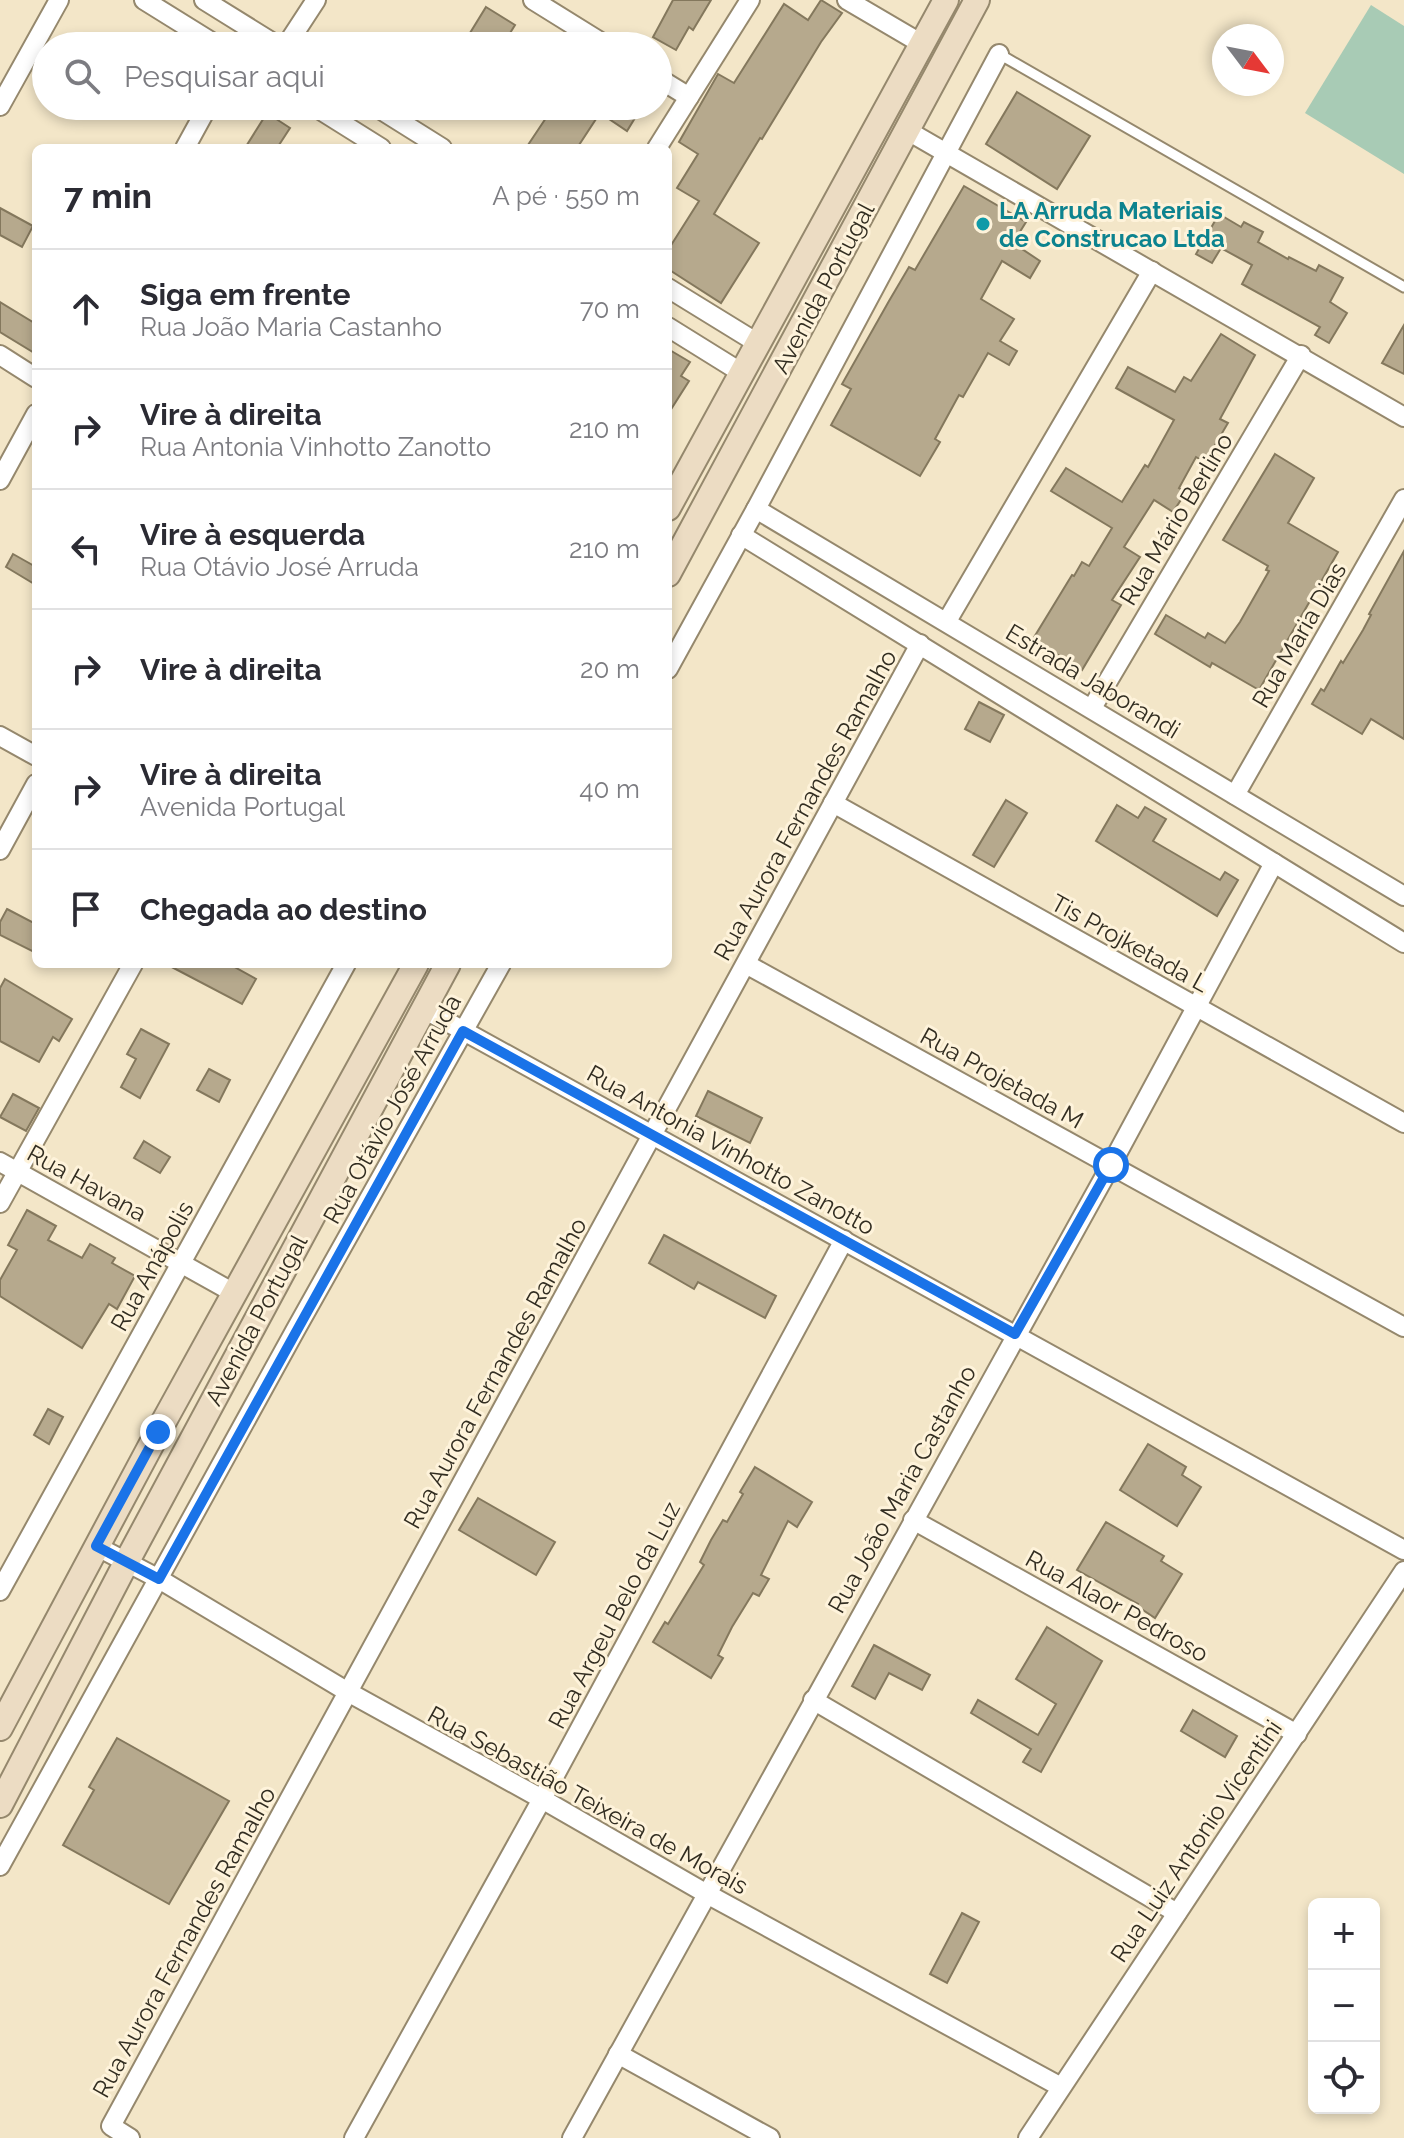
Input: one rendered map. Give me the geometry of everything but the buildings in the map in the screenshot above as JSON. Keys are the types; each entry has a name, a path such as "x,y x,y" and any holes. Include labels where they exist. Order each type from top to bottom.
{"main road":[{"name":"Avenida Portugal","path":"672,501 946,0"},
{"name":"Avenida Portugal","path":"672,567 977,0"},
{"name":"Avenida Portugal","path":"0,1728 96,1546 414,968"},
{"name":"Avenida Portugal","path":"0,1805 126,1563 446,968"}],"street":[{"path":"41,32 59,0"},
{"path":"144,0 195,32"},
{"path":"204,0 239,32"},
{"path":"295,32 316,0"},
{"path":"533,0 584,32"},
{"path":"660,144 750,0"},
{"path":"847,0 922,44"},
{"path":"0,106 32,49"},
{"path":"672,662 999,54"},
{"path":"672,87 689,97"},
{"path":"187,144 200,120"},
{"path":"337,120 376,144"},
{"path":"385,144 399,121 436,144"},
{"path":"908,131 1404,417"},
{"path":"947,621 1152,271"},
{"path":"672,290 759,344"},
{"path":"672,329 742,373"},
{"path":"0,355 32,375"},
{"name":"Rua Mário Berlino","path":"1092,708 1301,355"},
{"path":"0,480 32,421"},
{"name":"Rua Maria Dias","path":"1235,795 1404,499"},
{"name":"Estrada Jaborandi","path":"756,509 1404,896"},
{"path":"741,535 1404,943"},
{"name":"Rua Aurora Fernandes Ramalho","path":"130,2138 111,2126 920,644"},
{"path":"0,736 32,754"},
{"path":"0,850 32,791"},
{"name":"Tis Projketada L","path":"833,803 1404,1123"},
{"name":"Rua João Maria Castanho","path":"572,2138 1111,1165 1274,863"},
{"name":"Rua Projetada M","path":"746,964 1404,1327"},
{"path":"0,1203 131,968"},
{"name":"Rua Anápolis","path":"0,1591 344,968"},
{"name":"Rua Otávio José Arruda","path":"0,1866 499,968"},
{"name":"Rua Antonia Vinhotto Zanotto","path":"424,1009 1404,1550"},
{"name":"Rua Havana","path":"0,1162 234,1293"},
{"name":"Rua Argeu Belo da Luz","path":"354,2138 542,1799 844,1240"},
{"name":"Rua Alaor Pedroso","path":"913,1520 1297,1734"},
{"name":"Rua Sebastião Teixeira de Morais","path":"96,1546 159,1579 348,1692 707,1894 1061,2087"},
{"name":"Rua Luiz Antonio Vicentini","path":"1028,2138 1404,1571"},
{"path":"813,1700 1177,1913"},
{"path":"618,2054 770,2138"}],"lane":[{"path":"999,54 1404,287"}],"green space":[{"path":"1371,5 1404,26 1404,174 1305,113"}],"place":[{"name":"LA Arruda Materiais de Construcao Ltda","path":"983,224"}],"route":[{"path":"158,1432 96,1546 159,1579 463,1031 1015,1334 1111,1165"}]}
